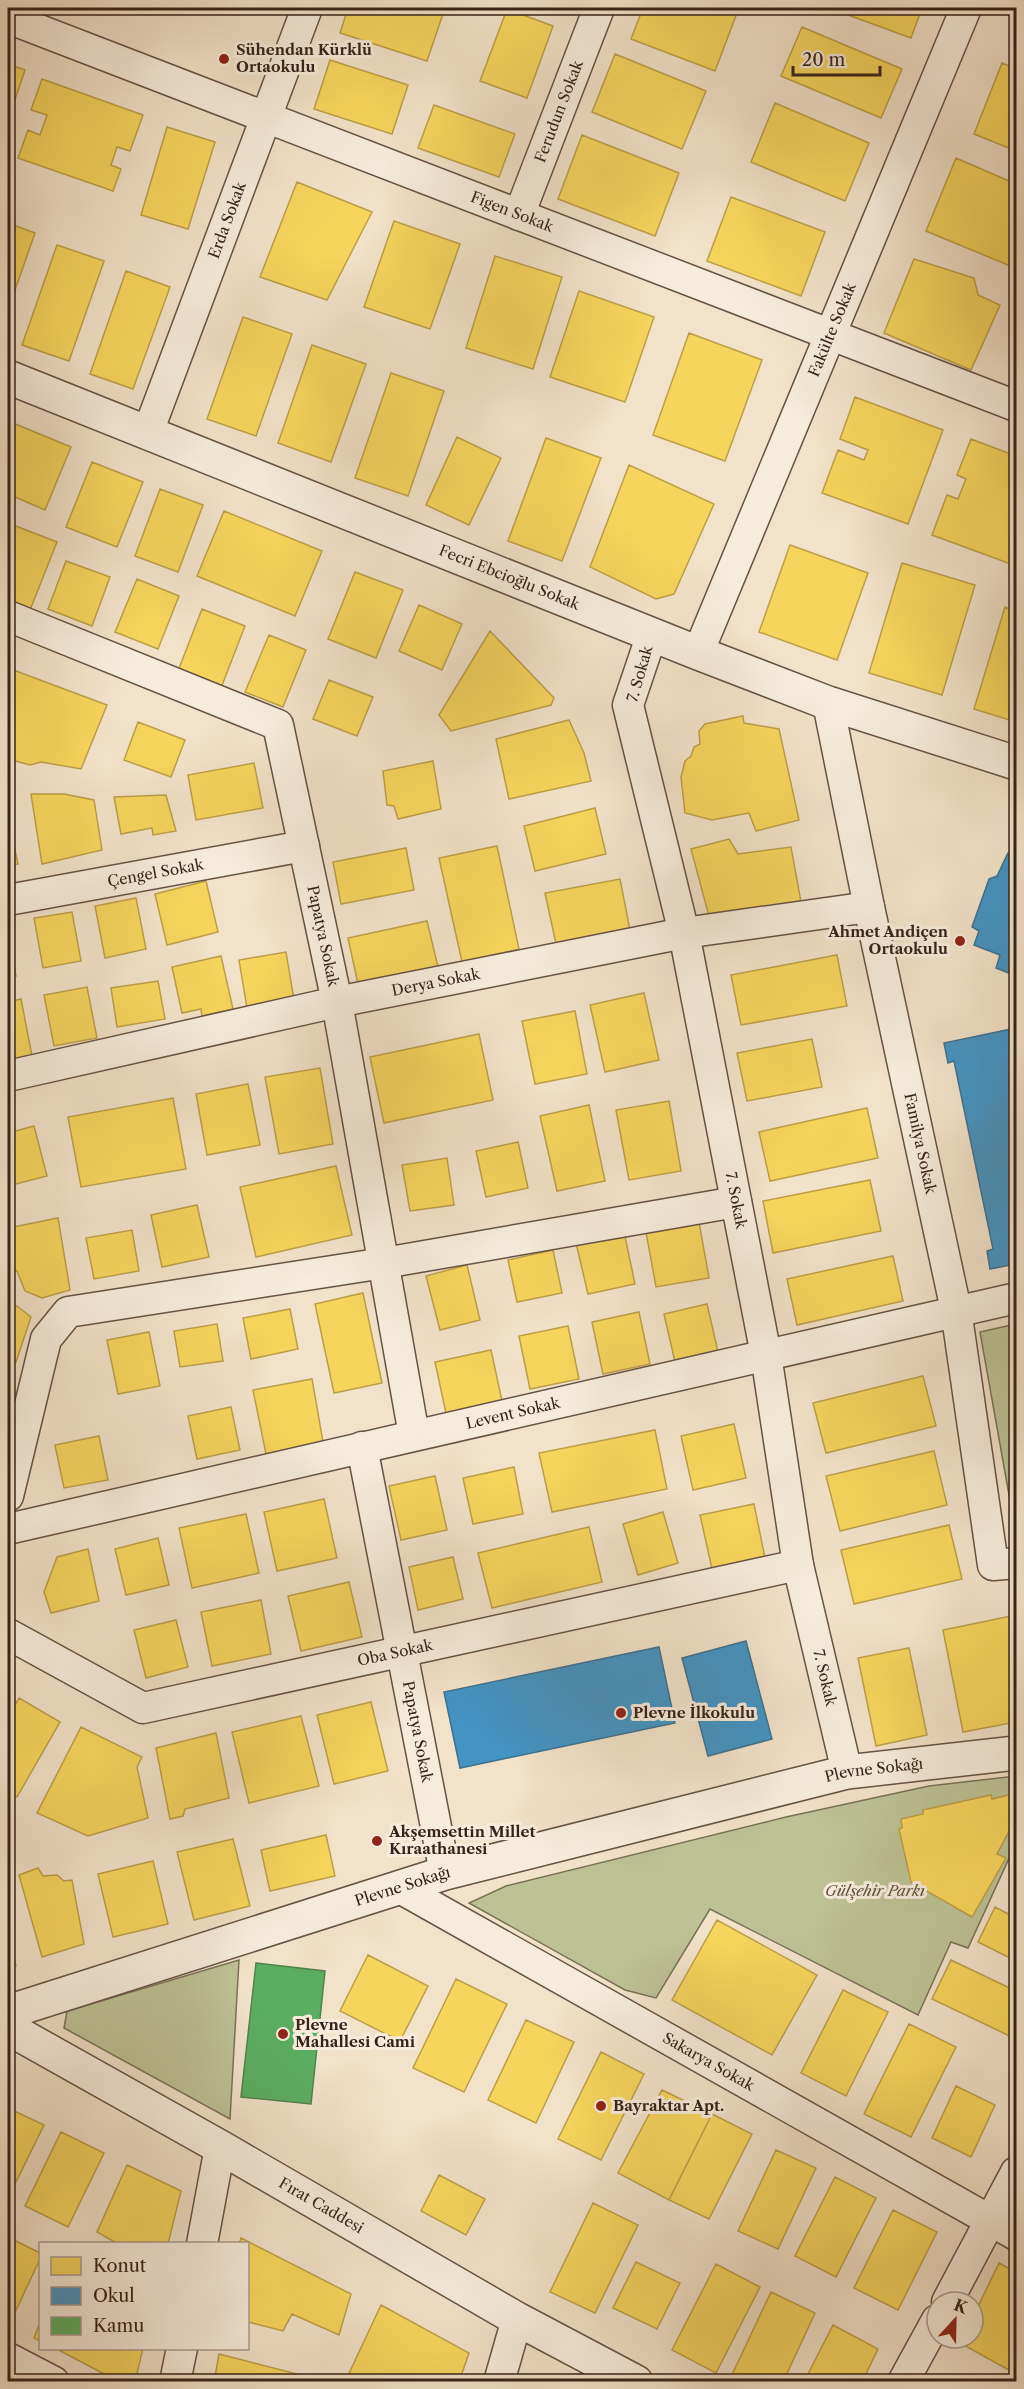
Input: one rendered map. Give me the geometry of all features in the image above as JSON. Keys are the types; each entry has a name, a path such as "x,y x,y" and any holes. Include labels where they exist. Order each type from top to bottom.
{"street":[{"name":"Erda Sokak","path":"148,432 307,8"},
{"name":"Ferudun Sokak","path":"519,215 599,8"},
{"name":"Fakülte Sokak","path":"698,653 966,8"},
{"name":"Figen Sokak","path":"14,16 265,117 1017,406"},
{"name":"Fecri Ebcioğlu Sokak","path":"8,377 828,703 1017,763"},
{"name":"Papatya Sokak","path":"8,616 279,725 337,1002 414,1435"},
{"name":"7. Sokak","path":"651,634 628,705 684,933 766,1355 798,1565 848,1772"},
{"name":"Familya Sokak","path":"828,703 869,907 956,1310 993,1564 1017,1563"},
{"name":"Çengel Sokak","path":"8,900 304,846"},
{"name":"Derya Sokak","path":"8,1076 337,1002 684,933 869,907"},
{"path":"8,1496 46,1339 68,1312 384,1263 736,1202"},
{"name":"Levent Sokak","path":"8,1529 956,1310 1017,1298"},
{"name":"Papatya Sokak","path":"362,1447 445,1873"},
{"name":"Oba Sokak","path":"8,1634 143,1708 798,1565"},
{"name":"Plevne Sokağı","path":"8,2012 445,1873 848,1772 1017,1753"},
{"name":"Sakarya Sokak","path":"400,1888 1004,2229"},
{"name":"Fırat Caddesi","path":"8,2028 220,2147 517,2319 636,2382"},
{"path":"202,2242 220,2147"},
{"path":"956,2290 1004,2229 1017,2172"},
{"path":"499,2382 517,2319"},
{"path":"903,2382 925,2342"},
{"path":"175,2382 182,2350"},
{"path":"8,2358 54,2382"}],"green space":[{"path":"1016,1324 1016,1523 1014,1523 980,1332"},
{"name":"Gülşehir Parkı","path":"1016,1776 1016,1843 968,1948 951,1942 918,2015 710,1909 656,1998 625,1990 469,1903 506,1886 786,1817 929,1786"},
{"path":"239,1960 230,2119 64,2028 67,2011"}],"building: Konut":[{"path":"348,8 445,8 427,61 340,33"},
{"path":"643,8 721,8 737,13 715,71 631,39"},
{"path":"829,8 922,8 911,38"},
{"path":"507,9 553,26 527,98 480,81"},
{"path":"802,27 902,69 881,118 781,76"},
{"path":"615,54 706,91 682,149 592,112"},
{"path":"330,60 408,85 392,134 314,109"},
{"path":"1002,63 1016,69 1016,151 974,134"},
{"path":"8,64 25,70 8,120"},
{"path":"42,79 143,115 130,151 117,147 111,165 121,169 113,191 18,158 28,130 40,135 47,115 31,110"},
{"path":"775,103 869,143 845,201 751,162"},
{"path":"434,105 515,134 499,177 418,148"},
{"path":"167,127 215,142 188,229 141,215"},
{"path":"582,135 679,173 655,236 558,199"},
{"path":"956,158 1016,184 1015,268 926,231"},
{"path":"297,182 372,212 327,300 260,277"},
{"path":"731,197 825,232 801,296 707,261"},
{"path":"394,221 460,244 430,329 364,307"},
{"path":"8,223 35,233 8,310"},
{"path":"57,245 104,261 69,361 22,345"},
{"path":"495,256 562,277 533,369 466,348"},
{"path":"914,259 974,278 978,295 1000,305 971,370 884,333"},
{"path":"126,271 170,287 133,389 90,374"},
{"path":"579,291 654,317 625,402 550,377"},
{"path":"243,317 292,334 256,436 207,419"},
{"path":"689,333 762,360 725,461 653,435"},
{"path":"312,345 366,364 331,462 278,443"},
{"path":"391,373 444,391 408,496 355,478"},
{"path":"855,397 943,430 908,524 822,493 838,450 864,460 868,450 840,439"},
{"path":"8,421 71,447 45,510 8,494"},
{"path":"457,437 501,458 469,525 426,505"},
{"path":"546,438 601,458 562,561 508,541"},
{"path":"971,439 1016,456 1016,566 932,535 947,495 958,499 966,479 957,475"},
{"path":"92,462 143,482 117,547 66,527"},
{"path":"629,465 714,504 674,594 656,599 590,567"},
{"path":"160,489 203,505 178,572 135,556"},
{"path":"224,511 322,551 295,616 197,576"},
{"path":"8,523 57,542 30,610 8,601"},
{"path":"790,545 868,573 837,660 759,632"},
{"path":"66,561 110,577 92,626 48,609"},
{"path":"902,563 975,585 942,695 869,673"},
{"path":"355,572 403,590 376,658 328,639"},
{"path":"137,579 179,596 158,649 115,632"},
{"path":"419,605 462,624 442,670 399,651"},
{"path":"1005,607 1016,611 1016,722 974,709"},
{"path":"202,609 245,626 221,688 178,671"},
{"path":"490,631 554,698 551,705 451,731 439,715"},
{"path":"269,635 306,650 283,707 245,692"},
{"path":"8,668 107,705 81,769 41,762 30,765 8,759"},
{"path":"329,680 373,697 357,736 313,719"},
{"path":"743,716 744,723 779,729 799,820 756,831 749,813 712,820 685,813 681,777 685,761 691,756 694,747 700,744 699,731 705,724"},
{"path":"569,720 584,753 591,781 509,799 496,739"},
{"path":"138,722 185,740 171,777 124,760"},
{"path":"433,761 441,809 398,819 394,806 387,805 383,771"},
{"path":"254,763 263,808 196,820 188,775"},
{"path":"31,794 64,794 94,800 102,850 42,864"},
{"path":"166,795 176,831 153,835 152,828 121,834 114,797"},
{"path":"595,808 606,854 535,871 524,826"},
{"path":"8,817 18,864 8,866"},
{"path":"729,839 738,854 791,847 801,902 710,920 691,849"},
{"path":"497,846 519,949 462,962 439,858"},
{"path":"406,848 414,890 341,904 333,862"},
{"path":"620,879 630,930 556,944 545,893"},
{"path":"206,881 218,932 167,945 155,894"},
{"path":"136,898 146,949 105,958 95,906"},
{"path":"72,912 81,961 43,968 34,918"},
{"path":"427,921 438,967 358,984 348,938"},
{"path":"8,933 16,976 8,977"},
{"path":"286,952 294,1000 247,1008 239,960"},
{"path":"837,955 847,1006 741,1025 731,975"},
{"path":"221,956 233,1009 202,1016 201,1009 182,1013 172,967"},
{"path":"158,981 165,1019 117,1027 111,988"},
{"path":"87,987 97,1038 54,1046 44,995"},
{"path":"644,993 659,1060 605,1072 590,1005"},
{"path":"21,999 32,1056 8,1061 8,1002"},
{"path":"575,1011 587,1074 535,1084 522,1021"},
{"path":"479,1034 493,1100 384,1123 370,1057"},
{"path":"812,1039 822,1087 747,1101 737,1053"},
{"path":"320,1068 333,1144 279,1154 265,1077"},
{"path":"248,1084 260,1145 207,1155 196,1094"},
{"path":"173,1098 186,1169 81,1187 68,1117"},
{"path":"669,1101 681,1171 629,1180 616,1110"},
{"path":"589,1105 605,1181 557,1191 540,1116"},
{"path":"867,1108 878,1158 770,1181 759,1132"},
{"path":"34,1126 47,1176 8,1186 8,1133"},
{"path":"518,1142 528,1188 486,1197 476,1151"},
{"path":"447,1158 454,1205 410,1211 402,1165"},
{"path":"336,1166 352,1235 256,1257 240,1187"},
{"path":"870,1180 881,1231 773,1253 763,1201"},
{"path":"197,1205 209,1257 162,1267 151,1215"},
{"path":"58,1218 70,1290 42,1298 25,1291 17,1271 8,1270 8,1228"},
{"path":"699,1222 709,1278 656,1287 646,1232"},
{"path":"132,1230 139,1271 94,1279 86,1238"},
{"path":"624,1232 635,1284 588,1294 576,1243"},
{"path":"553,1250 562,1293 517,1302 508,1260"},
{"path":"893,1256 903,1301 797,1325 787,1279"},
{"path":"467,1265 480,1320 440,1330 426,1276"},
{"path":"363,1293 382,1383 334,1393 315,1304"},
{"path":"8,1299 31,1317 16,1362 8,1359"},
{"path":"707,1304 718,1352 675,1362 664,1314"},
{"path":"290,1309 298,1349 251,1359 243,1318"},
{"path":"639,1312 650,1364 603,1374 592,1322"},
{"path":"217,1324 223,1361 180,1367 174,1331"},
{"path":"568,1326 579,1379 530,1389 519,1336"},
{"path":"149,1332 160,1386 118,1394 107,1340"},
{"path":"491,1350 502,1401 446,1413 435,1362"},
{"path":"923,1376 936,1426 826,1453 813,1403"},
{"path":"312,1379 323,1442 266,1454 253,1390"},
{"path":"231,1407 240,1450 197,1459 188,1416"},
{"path":"734,1424 746,1478 693,1490 681,1436"},
{"path":"655,1430 667,1489 552,1512 539,1453"},
{"path":"99,1436 108,1480 64,1488 55,1445"},
{"path":"934,1451 947,1505 840,1531 826,1476"},
{"path":"514,1467 523,1514 473,1524 463,1478"},
{"path":"435,1476 447,1530 401,1540 389,1486"},
{"path":"324,1499 337,1558 277,1571 264,1512"},
{"path":"754,1504 765,1558 712,1569 700,1515"},
{"path":"663,1512 678,1563 638,1575 623,1524"},
{"path":"246,1514 259,1573 192,1588 179,1528"},
{"path":"949,1525 962,1579 854,1604 841,1550"},
{"path":"589,1527 602,1582 492,1608 478,1553"},
{"path":"158,1538 169,1585 126,1595 115,1549"},
{"path":"88,1549 99,1601 51,1613 44,1592 57,1557"},
{"path":"453,1557 463,1599 418,1610 409,1567"},
{"path":"349,1582 362,1637 301,1651 288,1596"},
{"path":"261,1600 271,1654 212,1666 201,1612"},
{"path":"1016,1615 1016,1722 963,1732 943,1630"},
{"path":"176,1620 188,1667 146,1678 134,1630"},
{"path":"909,1648 927,1735 876,1746 858,1658"},
{"path":"19,1698 60,1722 17,1797 8,1791 8,1717"},
{"path":"371,1702 388,1771 334,1784 317,1715"},
{"path":"301,1716 319,1786 249,1803 232,1732"},
{"path":"81,1727 142,1757 137,1767 148,1818 88,1836 37,1813"},
{"path":"216,1733 229,1798 185,1809 183,1816 170,1819 156,1748"},
{"path":"1013,1794 1016,1818 997,1854 1006,1858 972,1917 911,1882 899,1829 902,1828 901,1819 923,1814 923,1810 991,1795 992,1799"},
{"path":"326,1835 335,1876 270,1891 261,1850"},
{"path":"233,1839 250,1906 194,1920 177,1852"},
{"path":"153,1861 168,1924 113,1937 98,1874"},
{"path":"38,1868 43,1876 57,1875 64,1881 72,1880 84,1944 42,1957 19,1875"},
{"path":"1016,1873 1016,1892 1009,1889"},
{"path":"995,1907 1016,1918 1016,1961 978,1942"},
{"path":"717,1920 817,1975 772,2055 672,2000"},
{"path":"8,1930 16,1966 8,1967"},
{"path":"368,1955 428,1986 400,2041 340,2011"},
{"path":"951,1960 1016,1991 1016,2039 932,1999"},
{"path":"456,1979 507,2004 464,2092 413,2068"},
{"path":"843,1990 888,2012 846,2096 801,2073"},
{"path":"526,2020 574,2042 536,2123 488,2100"},
{"path":"909,2024 956,2047 911,2137 864,2114"},
{"name":"Bayraktar Apt.","path":"601,2052 644,2074 601,2160 558,2139"},
{"path":"956,2086 995,2105 971,2157 932,2138"},
{"path":"662,2090 712,2114 669,2200 618,2173"},
{"path":"8,2108 44,2125 10,2194 8,2193"},
{"path":"712,2114 752,2134 709,2219 669,2200"},
{"path":"61,2132 104,2153 68,2227 25,2206"},
{"path":"776,2150 816,2168 778,2249 738,2231"},
{"path":"127,2165 181,2191 168,2242 114,2242 97,2232"},
{"path":"439,2175 485,2199 466,2235 421,2211"},
{"path":"835,2177 876,2198 836,2277 795,2256"},
{"path":"593,2203 638,2225 595,2313 550,2292"},
{"path":"893,2210 937,2232 898,2310 854,2288"},
{"path":"8,2237 39,2252 39,2261 11,2321 8,2320"},
{"path":"249,2242 351,2294 339,2335 292,2314 283,2331 249,2322"},
{"path":"636,2262 680,2283 657,2329 613,2308"},
{"path":"999,2263 1016,2272 1016,2374 973,2350 985,2350 985,2292"},
{"path":"716,2264 760,2287 716,2373 672,2350"},
{"path":"771,2292 815,2313 783,2382 735,2382 730,2379"},
{"path":"381,2305 469,2353 459,2382 345,2382"},
{"path":"39,2325 39,2340 34,2338"},
{"path":"833,2325 878,2349 862,2382 804,2382"},
{"path":"59,2350 143,2350 135,2382 119,2382"},
{"path":"219,2354 305,2376 304,2382 214,2382"}],"building: Okul":[{"path":"1008,853 1016,856 1016,976 996,968 1000,955 974,945 979,931 972,927 989,879 997,876"},
{"path":"1016,1028 1016,1264 990,1269 987,1251 993,1249 954,1061 948,1063 944,1043"},
{"path":"746,1641 772,1739 708,1756 682,1658"},
{"path":"659,1647 675,1723 460,1768 444,1692"}],"building: Kamu":[{"name":"Plevne Mahallesi Cami","path":"256,1963 325,1971 311,2104 241,2097"}],"place":[{"name":"Sühendan Kürklü Ortaokulu","path":"224,59"},
{"name":"Ahmet Andiçen Ortaokulu","path":"960,941"},
{"name":"Plevne İlkokulu","path":"621,1713"},
{"name":"Akşemsettin Millet Kıraathanesi","path":"377,1841"},
{"name":"Plevne Mahallesi Cami","path":"283,2034"},
{"name":"Bayraktar Apt.","path":"601,2106"}]}
